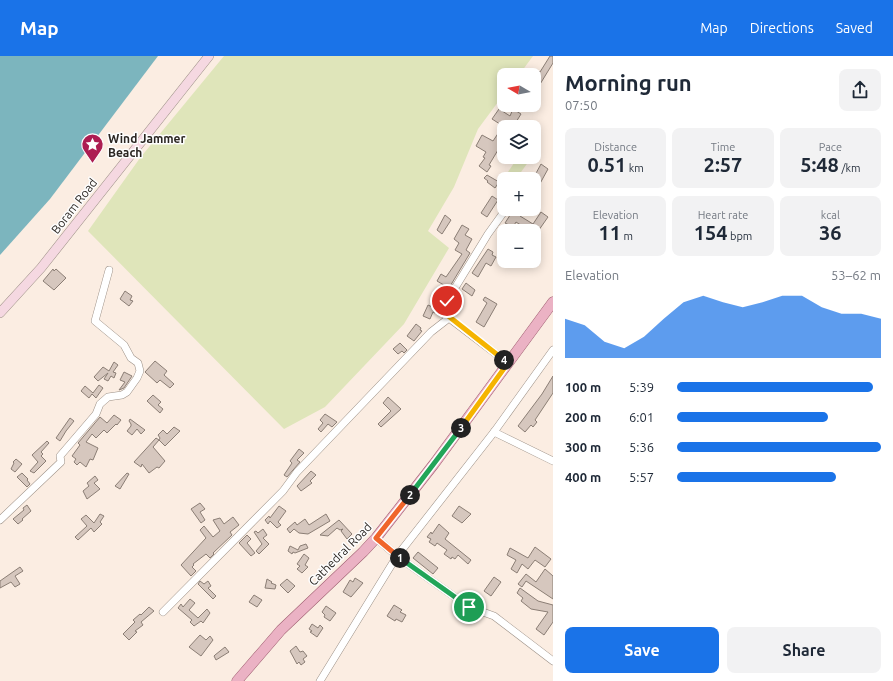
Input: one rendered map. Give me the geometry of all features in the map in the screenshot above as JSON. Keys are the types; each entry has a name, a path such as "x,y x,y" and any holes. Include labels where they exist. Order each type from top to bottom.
{"main road":[{"name":"Cathedral Road","path":"238,681 281,630 376,538 434,464 553,302"}],"street":[{"name":"Boram Road","path":"0,313 41,268 209,56"},
{"path":"501,216 488,234 442,311 508,363"},
{"path":"0,520 60,462 60,456 96,414 100,404 108,397 122,395 128,392 137,378 140,371 138,363 131,358 124,345 94,321 108,270"},
{"path":"163,612 283,491 297,472 431,332 449,318"},
{"path":"320,681 397,556 494,432 553,350"},
{"path":"494,432 553,461"},
{"path":"376,538 397,556 469,607 494,616 553,661"}],"green space":[{"path":"224,56 533,56 524,68 497,68 497,103 478,129 454,187 428,231 449,248 404,324 325,407 284,429 88,231 140,158"},
{"path":"513,164 527,164 521,172 508,172"}],"water":[{"path":"0,56 158,56 50,199 0,255"}],"building":[{"path":"550,56 553,56 553,63 541,83 541,70"},
{"path":"497,112 504,112 510,116 512,112 518,112 521,114 517,120 497,120 497,122 492,119"},
{"path":"482,135 493,141 497,135 497,152 489,165 491,166 487,172 479,166 485,158 483,157 486,152 476,146"},
{"path":"541,164 548,169 541,182 541,172 537,172"},
{"path":"487,175 497,181 495,188 487,182 488,181 484,178"},
{"path":"492,196 497,199 487,217 481,213"},
{"path":"541,212 548,217 541,227 541,224 533,224 538,216 541,216"},
{"path":"445,215 451,220 442,234 437,230"},
{"path":"510,216 520,216 533,224 519,224 516,222 515,224 505,223"},
{"path":"462,225 469,229 465,235 472,239 466,250 470,253 449,288 437,281 441,274 446,277 462,254 455,250 459,243 454,239"},
{"path":"488,249 493,252 492,255 496,257 491,266 486,263 478,277 472,273"},
{"path":"53,269 54,271 56,269 66,278 54,290 43,281"},
{"path":"466,283 475,290 472,296 462,289"},
{"path":"125,291 132,296 130,300 133,301 129,306 120,299"},
{"path":"485,297 497,304 484,327 476,322 487,303 483,300"},
{"path":"428,305 437,309 435,313 433,312 430,319 423,316"},
{"path":"416,324 422,331 414,341 407,336"},
{"path":"400,343 407,350 404,353 402,351 398,354 393,349"},
{"path":"155,361 167,371 164,375 174,384 170,388 160,380 157,383 145,372"},
{"path":"114,362 118,365 113,372 116,373 114,378 111,376 108,381 104,379 108,373 98,381 94,377 103,367 109,371"},
{"path":"124,372 132,376 124,388 119,390 125,382 120,380"},
{"path":"553,376 553,393 535,420 537,422 533,427 531,425 525,432 518,426 542,394"},
{"path":"99,385 103,388 96,398 92,394 89,398 81,391 85,386 93,393"},
{"path":"153,395 161,402 158,405 163,409 160,413 147,401"},
{"path":"388,397 401,409 381,427 378,424 391,411 383,403"},
{"path":"325,414 337,422 332,427 328,424 321,432 318,429 323,423 320,420"},
{"path":"114,415 121,420 117,425 116,424 107,433 104,430 96,438 92,434 86,442 98,448 93,460 90,459 86,467 80,462 77,465 74,462 76,459 72,456 80,445 78,443 100,417 107,423"},
{"path":"70,418 74,421 60,441 56,438"},
{"path":"130,419 145,430 141,434 137,429 132,435 127,431 131,426 129,421"},
{"path":"174,427 180,431 165,446 159,440 160,438 158,435 163,430 167,434"},
{"path":"156,438 159,440 153,447 165,461 159,468 157,467 149,473 142,464 141,467 134,462"},
{"path":"47,441 49,443 41,452 43,454 41,456 46,461 34,473 30,471 38,462 32,455"},
{"path":"299,449 304,453 297,460 300,462 287,477 284,475 292,463 290,461"},
{"path":"16,459 22,464 15,472 11,469 14,463 13,462"},
{"path":"311,471 316,475 310,481 312,483 301,491 297,486"},
{"path":"22,473 28,479 27,480 30,484 27,487 17,477"},
{"path":"127,473 129,474 120,489 115,486"},
{"path":"95,476 98,480 94,483 100,489 87,499 83,491 89,486 87,483"},
{"path":"200,503 205,509 200,512 205,520 201,523 191,509"},
{"path":"27,505 31,511 18,524 13,519 24,510 23,508"},
{"path":"279,506 286,511 278,522 281,525 277,528 270,521 268,524 265,520 269,516 270,518"},
{"path":"459,506 471,514 462,523 452,516"},
{"path":"100,514 104,516 100,522 102,524 94,532 91,528 78,540 75,537 87,526 81,519 86,515 94,523"},
{"path":"326,514 330,521 308,534 299,533 294,529 290,533 287,529 295,522 297,525 305,519 309,525"},
{"path":"233,517 239,525 230,532 232,535 213,553 214,554 210,558 206,554 193,564 194,565 192,567 196,571 191,576 181,565 206,538 200,530 204,526 213,537 220,531 213,520 220,518 224,524"},
{"path":"339,520 352,534 347,539 341,531 343,529 340,530 337,528 328,536 320,535"},
{"path":"439,524 449,533 445,539 471,560 468,564 458,555 455,559 452,557 451,559 444,554 447,550 437,543 435,546 429,542 431,539 427,537 431,532 432,534"},
{"path":"263,529 267,535 263,538 269,544 259,554 256,551 262,544 254,532 256,531 258,533"},
{"path":"247,535 251,539 247,543 255,553 251,556 239,543"},
{"path":"306,544 308,548 295,553 293,552 292,554 288,551 290,546 298,550 300,546"},
{"path":"535,547 551,559 545,567 535,560 528,569 522,564 517,573 511,569 516,560 507,555 510,548 528,558"},
{"path":"418,552 438,568 433,574 413,558"},
{"path":"304,554 309,558 305,565 308,567 302,573 297,569 300,566 297,564"},
{"path":"20,567 23,571 15,576 20,584 15,587 11,582 0,588 0,581"},
{"path":"545,569 553,576 553,599 526,581 522,587 518,584 526,574 536,582"},
{"path":"494,577 501,582 491,596 484,591"},
{"path":"355,578 363,583 351,597 343,592 350,580 353,582"},
{"path":"267,579 276,585 275,589 265,588"},
{"path":"287,579 295,586 288,593 280,585"},
{"path":"200,581 204,584 208,581 211,586 208,588 216,596 213,599 198,584"},
{"path":"520,588 538,601 553,605 553,622 544,635 536,629 548,612 531,609 521,601 523,598 517,593"},
{"path":"254,595 262,600 257,607 249,602"},
{"path":"190,599 195,603 189,610 198,618 207,609 210,613 203,623 201,621 194,626 190,622 192,620 178,608 181,604 183,607"},
{"path":"394,605 402,610 400,612 406,615 402,622 396,619 395,621 387,616"},
{"path":"326,606 336,613 330,621 324,617 325,615 322,612"},
{"path":"149,607 154,611 141,622 143,625 135,631 137,632 129,640 123,634 135,622 133,620"},
{"path":"312,624 318,628 320,625 323,628 317,637 310,632 312,631 309,629"},
{"path":"200,635 206,640 210,636 213,640 201,656 189,647"},
{"path":"296,646 300,652 303,651 307,656 303,659 305,662 301,665 299,662 297,664 290,651"},
{"path":"225,647 229,652 216,660 214,656"}],"place":[{"name":"Wind Jammer Beach","path":"93,164"}],"route":[{"path":"447,301 442,311 508,363 434,464 376,538 397,556 469,607"}]}
